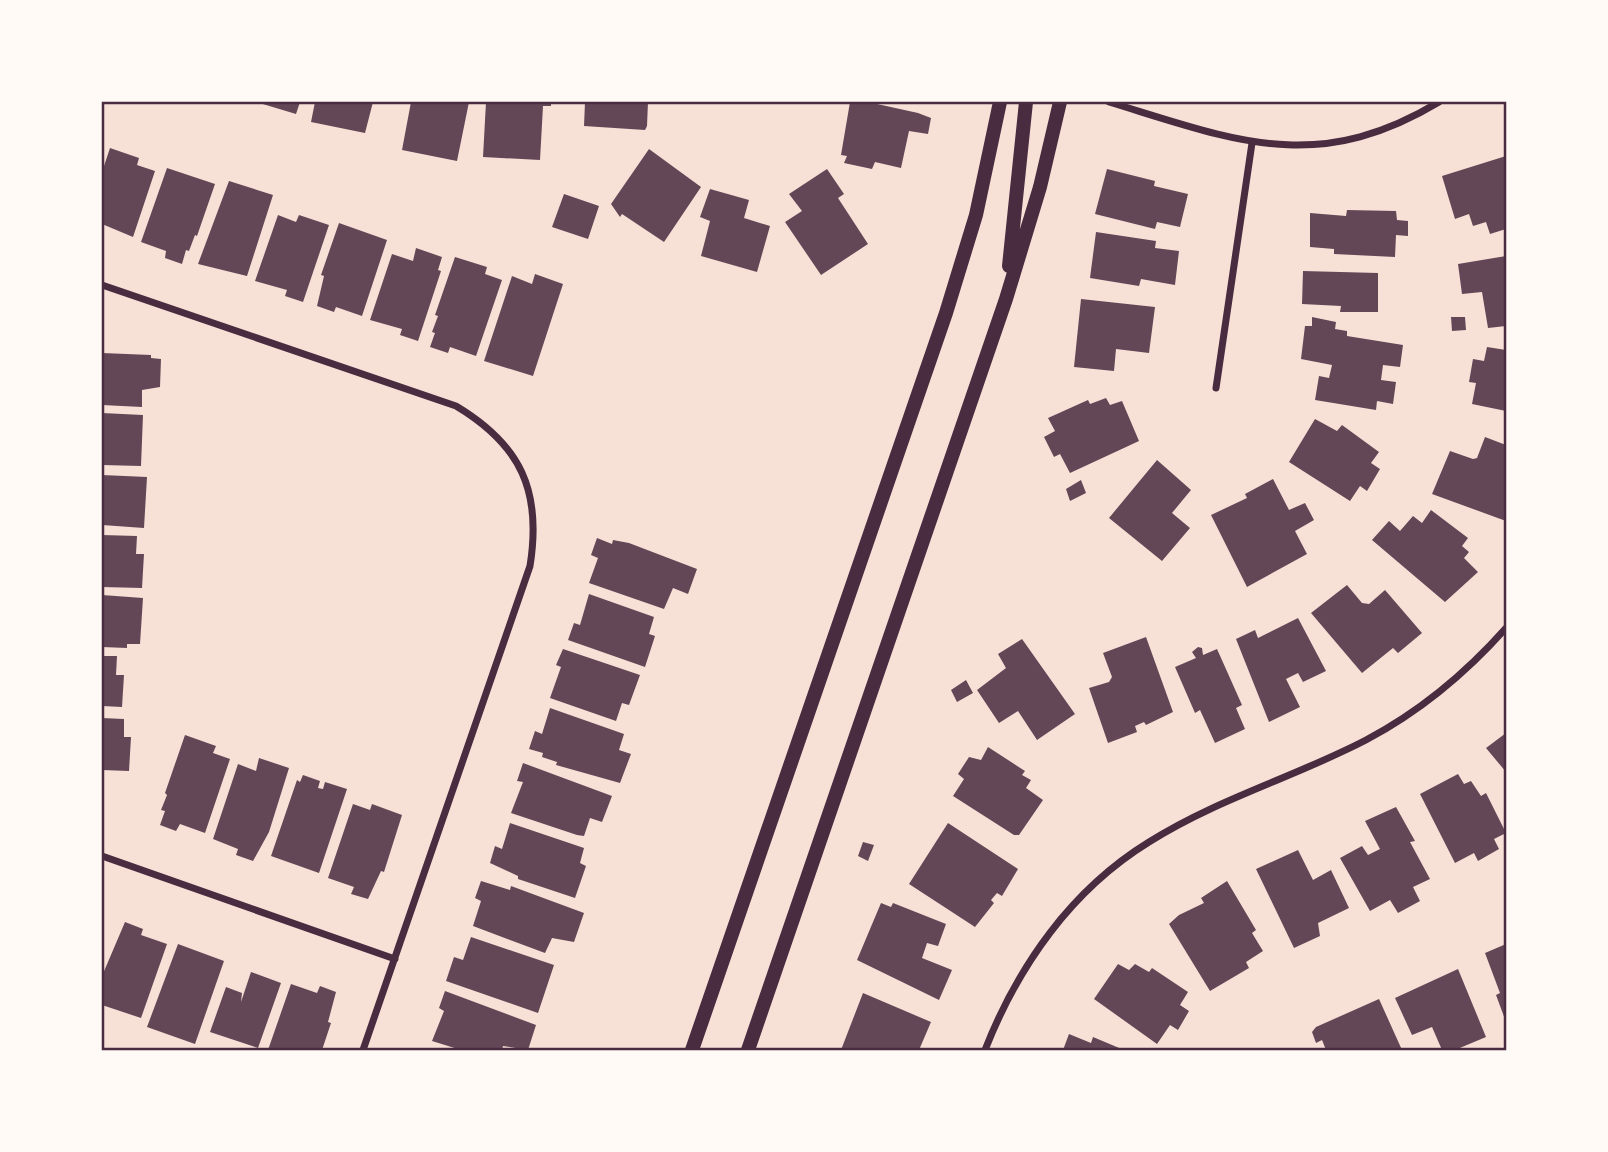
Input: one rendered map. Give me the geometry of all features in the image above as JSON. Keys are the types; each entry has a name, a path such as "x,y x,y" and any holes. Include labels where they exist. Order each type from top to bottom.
{"main road":[{"path":"692,1051 946,313 976,215 1000,102"},
{"path":"1006,299 1026,102"},
{"path":"748,1051 1006,299 1040,187 1060,102"}],"street":[{"path":"1109,102 1252,143 1292,146 1338,142 1383,130 1439,102"},
{"path":"1216,388 1252,143"},
{"path":"102,285 456,406 484,423 499,437 523,473 533,503 535,536 530,566 363,1051"},
{"path":"985,1051 1001,1009 1026,964 1062,916 1102,876 1148,842 1197,815 1365,740 1415,711 1462,674 1507,628"},
{"path":"102,856 395,958"}],"building":[{"path":"256,102 300,102 296,114"},
{"path":"315,102 373,102 365,133 311,122"},
{"path":"411,102 469,102 457,161 402,150"},
{"path":"486,102 551,102 551,106 543,106 540,160 483,157"},
{"path":"585,102 648,102 647,126 645,130 584,126"},
{"path":"850,102 868,102 931,118 928,134 909,131 901,168 875,162 872,169 844,163 847,156 841,155"},
{"path":"110,148 139,158 137,165 155,171 133,237 102,224 102,172"},
{"path":"649,149 701,187 664,242 622,214 620,217 611,204"},
{"path":"1506,156 1506,229 1490,234 1486,222 1473,226 1469,214 1455,219 1442,176"},
{"path":"167,168 215,184 197,236 195,235 189,251 186,250 182,264 165,258 166,251 141,242"},
{"path":"827,169 844,194 838,198 868,244 821,275 785,222 802,211 789,194"},
{"path":"1107,169 1155,181 1154,186 1188,194 1180,227 1157,222 1155,229 1095,214"},
{"path":"229,181 273,195 247,276 198,264"},
{"path":"710,189 749,200 744,218 770,226 757,272 701,256 710,221 700,217"},
{"path":"564,194 599,206 588,239 552,227"},
{"path":"1347,210 1396,211 1397,220 1408,221 1408,236 1396,235 1395,257 1334,254 1334,249 1310,247 1310,213 1346,216"},
{"path":"278,215 296,222 299,215 329,225 303,302 285,296 287,290 255,281"},
{"path":"339,223 387,240 362,316 336,307 334,312 317,306 324,276 321,275"},
{"path":"1096,232 1156,241 1155,248 1179,251 1175,285 1141,279 1139,286 1090,278"},
{"path":"416,248 442,257 438,270 441,271 418,341 400,335 402,329 370,320 392,254 413,261"},
{"path":"1506,256 1506,326 1488,328 1482,292 1462,294 1458,264"},
{"path":"455,257 487,267 485,274 502,280 476,356 450,347 448,353 430,347 438,316 435,315"},
{"path":"1303,271 1378,273 1378,312 1340,312 1341,306 1302,304"},
{"path":"535,274 563,284 533,376 484,361 512,276 532,284"},
{"path":"1081,299 1155,307 1149,353 1116,349 1114,371 1074,367"},
{"path":"1312,317 1336,322 1335,329 1347,331 1347,336 1403,345 1400,367 1383,365 1381,380 1396,382 1393,404 1377,401 1376,410 1315,400 1319,376 1329,378 1332,365 1301,359 1305,326 1312,326"},
{"path":"1451,317 1465,317 1466,330 1452,331"},
{"path":"1487,347 1506,350 1506,411 1472,404 1476,383 1469,382 1473,359 1484,361"},
{"path":"102,353 151,355 151,358 161,359 160,387 142,390 142,407 102,405"},
{"path":"1106,398 1110,405 1122,401 1139,441 1070,473 1060,454 1054,457 1044,437 1055,431 1048,418 1088,400 1090,404"},
{"path":"102,413 143,415 141,466 102,465"},
{"path":"1315,419 1337,431 1342,425 1379,452 1371,463 1380,469 1367,491 1360,486 1350,501 1289,462"},
{"path":"1485,437 1506,445 1506,521 1432,494 1450,451 1477,458"},
{"path":"1157,460 1191,490 1172,513 1190,528 1162,561 1109,518"},
{"path":"102,475 147,477 144,528 102,525"},
{"path":"1273,479 1289,510 1305,503 1314,520 1295,531 1307,554 1247,587 1211,515 1247,498 1245,494"},
{"path":"1081,480 1086,493 1070,501 1066,489"},
{"path":"1431,510 1468,538 1462,546 1469,552 1464,558 1478,572 1445,602 1372,540 1389,521 1400,531 1413,516 1422,523"},
{"path":"102,535 137,536 136,554 144,554 142,588 102,587"},
{"path":"597,538 612,544 613,540 629,543 697,569 688,594 673,588 664,609 589,583 598,558 591,555"},
{"path":"1347,585 1362,603 1369,604 1385,590 1422,633 1398,653 1393,648 1362,673 1311,613"},
{"path":"589,594 654,617 649,634 655,636 645,667 568,640 574,623 580,625"},
{"path":"102,595 143,598 140,644 127,644 127,648 102,647"},
{"path":"1298,618 1326,671 1303,682 1298,673 1286,679 1300,707 1269,722 1236,639 1255,630 1258,638"},
{"path":"1146,637 1173,712 1146,725 1144,722 1135,726 1137,732 1108,743 1089,688 1109,682 1112,677 1103,653"},
{"path":"1022,639 1075,714 1037,740 1018,711 999,723 977,690 1006,668 998,654"},
{"path":"1198,647 1202,648 1203,655 1217,649 1242,705 1236,708 1245,729 1215,743 1200,710 1195,713 1175,667 1196,658 1192,652"},
{"path":"563,649 640,675 629,705 622,703 616,721 550,698 561,667 556,665"},
{"path":"102,656 117,656 116,675 124,675 122,707 102,706"},
{"path":"966,680 973,693 957,702 951,690"},
{"path":"550,708 624,734 619,750 631,754 620,783 556,765 557,762 542,757 543,753 529,749 535,731 542,734"},
{"path":"102,718 124,719 124,737 131,737 129,771 102,770"},
{"path":"1506,733 1506,772 1486,748"},
{"path":"185,735 216,746 213,753 230,759 205,833 180,824 176,831 160,825 165,811 161,810 167,795 165,793"},
{"path":"988,747 1025,771 1022,775 1031,780 1026,788 1043,800 1019,835 1014,835 953,796 964,779 958,774 969,757 981,760"},
{"path":"259,758 289,768 269,832 253,861 236,855 238,849 213,839 238,764 256,771"},
{"path":"523,763 612,796 602,822 590,818 584,836 511,813 523,782 517,781"},
{"path":"1458,774 1464,784 1471,781 1481,796 1486,793 1506,833 1494,839 1499,849 1478,861 1474,853 1455,863 1420,794"},
{"path":"303,775 320,781 318,788 323,789 325,782 347,789 319,873 271,856 297,780 300,782"},
{"path":"353,804 370,810 372,804 402,815 384,872 381,871 368,899 351,894 354,887 328,878"},
{"path":"1396,807 1415,841 1410,842 1430,879 1413,887 1420,901 1398,913 1390,900 1370,911 1340,858 1362,846 1368,855 1380,849 1365,821"},
{"path":"510,823 584,848 580,863 586,866 575,898 518,879 518,876 490,863 495,846 502,849"},
{"path":"948,823 1018,869 1002,896 997,893 991,900 994,903 975,927 909,884"},
{"path":"863,842 874,845 868,861 858,856"},
{"path":"1298,850 1313,880 1331,870 1349,908 1318,923 1320,936 1294,948 1256,869"},
{"path":"481,881 510,890 511,886 584,913 574,942 552,938 545,953 473,926 481,901 475,898"},
{"path":"1227,881 1256,930 1252,933 1263,951 1246,962 1249,968 1210,991 1169,924 1179,915 1204,903 1201,898"},
{"path":"881,903 891,907 893,903 946,924 938,946 927,943 922,958 952,970 939,1000 857,960"},
{"path":"125,922 143,929 141,935 167,944 141,1018 102,1005 102,976"},
{"path":"471,937 554,965 538,1013 446,981 454,957 463,960"},
{"path":"178,944 224,961 195,1044 147,1027"},
{"path":"1506,944 1506,1022 1496,995 1500,993 1485,953"},
{"path":"1118,964 1129,970 1135,964 1149,972 1152,968 1188,992 1180,1005 1189,1011 1178,1030 1170,1025 1157,1044 1094,999"},
{"path":"1458,969 1486,1037 1455,1050 1442,1050 1432,1027 1412,1035 1395,998"},
{"path":"251,972 281,983 258,1048 210,1032 226,987 242,993 241,1002"},
{"path":"291,984 317,993 320,986 336,992 328,1022 331,1023 322,1050 268,1050"},
{"path":"445,991 536,1025 528,1050 503,1046 502,1050 461,1050 432,1041 444,1011 439,1008"},
{"path":"863,993 931,1022 919,1050 841,1050"},
{"path":"1379,999 1402,1050 1326,1050 1322,1040 1316,1043 1312,1032 1316,1027"},
{"path":"1069,1034 1091,1043 1093,1037 1124,1050 1063,1050"}]}
